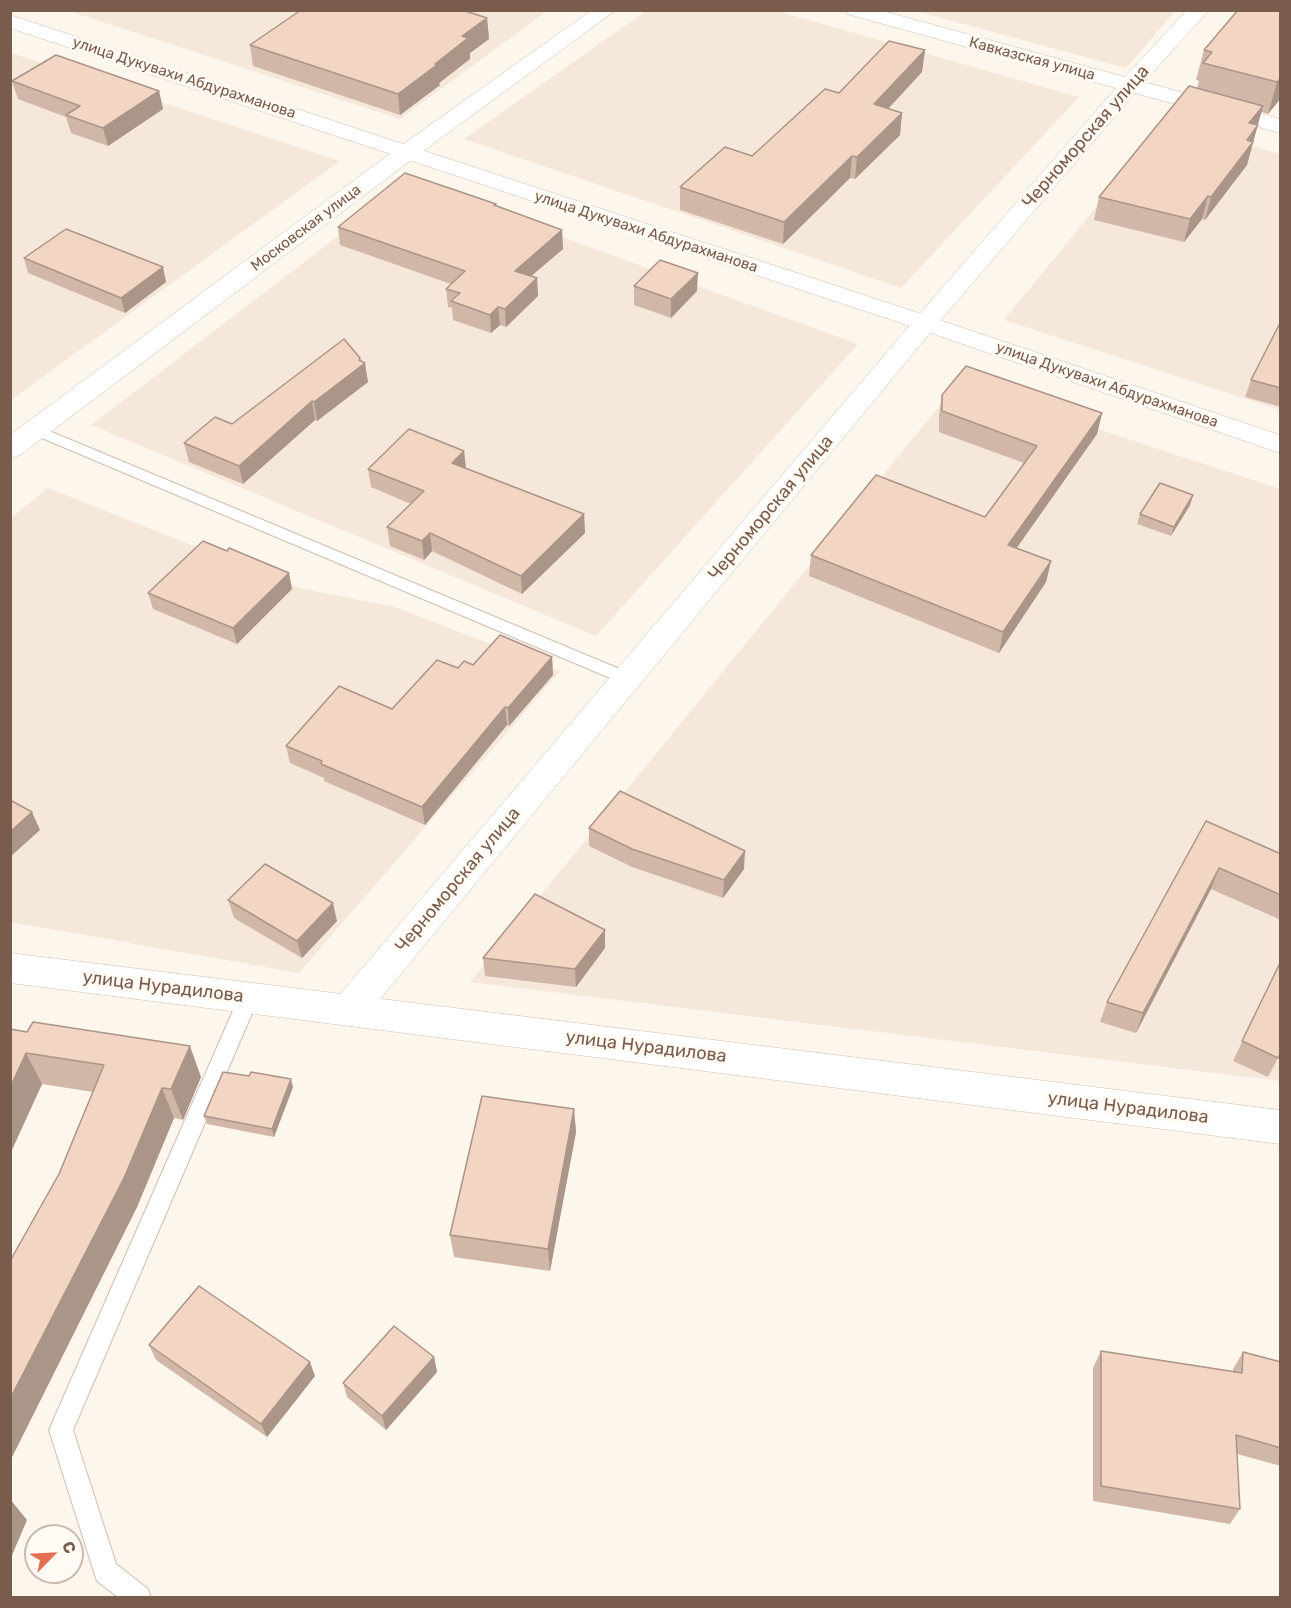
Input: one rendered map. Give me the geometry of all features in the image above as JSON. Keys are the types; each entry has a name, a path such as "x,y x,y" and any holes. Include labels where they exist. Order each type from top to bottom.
{"street":[{"name":"Московская улица","path":"10,449 407,152 606,10"},
{"name":"Кавказская улица","path":"854,10 1281,126"},
{"name":"Черноморская улица","path":"349,1010 925,323 1130,85 1199,10"},
{"name":"улица Дукувахи Абдурахманова","path":"10,21 925,323 1281,444"},
{"name":"улица Нурадилова","path":"10,968 1281,1127"}],"lane":[{"path":"35,430 628,679"},
{"path":"139,1598 106,1572 60,1430 249,997"}],"shaded area":[{"path":"1175,10 1126,68 915,11"},
{"path":"69,11 547,11 400,119"},
{"path":"646,11 777,11 1079,97 901,288 464,139"},
{"path":"11,53 340,161 11,400"},
{"path":"1166,122 1280,154 1280,410 1004,320"},
{"path":"409,182 858,344 596,636 91,425"},
{"path":"958,383 1280,489 1280,1081 470,982"},
{"path":"48,488 299,588 395,607 560,671 299,973 11,922 11,518"}],"building":[{"path":"301,10 462,10 487,18 462,36 468,38 435,64 438,64 398,94 250,45"},
{"path":"1238,10 1281,10 1281,78 1277,82 1203,63 1212,52 1204,50"},
{"path":"889,41 925,50 874,104 902,113 857,157 852,156 784,222 680,187 725,147 752,156 825,89 839,93"},
{"path":"56,55 159,91 103,128 66,115 80,106 12,81"},
{"path":"1189,86 1263,106 1249,123 1258,125 1247,140 1253,142 1211,197 1208,196 1190,219 1099,197"},
{"path":"405,173 496,204 494,205 562,230 515,271 537,278 505,309 498,307 490,315 451,301 460,293 446,289 465,271 338,227"},
{"path":"66,229 163,267 121,298 24,258"},
{"path":"660,260 698,273 671,299 634,286"},
{"path":"1281,321 1281,388 1251,380"},
{"path":"344,339 360,358 359,360 365,363 314,402 312,401 239,466 184,443 215,417 232,424"},
{"path":"966,366 1102,413 1008,545 1051,561 1003,632 811,555 876,475 985,517 1037,446 942,411 942,395"},
{"path":"409,429 464,451 452,463 584,514 521,576 430,533 422,541 387,527 424,491 368,469"},
{"path":"1160,483 1193,495 1174,527 1140,514"},
{"path":"203,541 227,551 229,548 289,573 233,628 148,593"},
{"path":"500,635 552,657 508,708 505,707 422,807 321,764 322,761 286,746 339,686 392,709 437,660 458,668 464,661 473,665"},
{"path":"620,791 745,851 724,880 632,849 589,828"},
{"path":"10,800 32,812 10,832"},
{"path":"1206,821 1281,854 1281,895 1219,868 1143,1013 1107,1002"},
{"path":"265,864 333,903 297,941 228,900"},
{"path":"535,894 605,930 575,969 483,958"},
{"path":"1281,961 1281,1052 1278,1058 1242,1041"},
{"path":"33,1022 190,1046 171,1089 162,1088 124,1178 10,1399 10,1261 59,1174 104,1065 26,1053 10,1088 10,1029 27,1032"},
{"path":"223,1072 249,1076 251,1072 291,1079 272,1129 204,1116"},
{"path":"482,1096 574,1109 548,1249 450,1235"},
{"path":"199,1286 310,1362 261,1424 149,1345"},
{"path":"394,1326 434,1357 382,1416 343,1383"},
{"path":"1101,1351 1242,1373 1243,1352 1281,1362 1281,1448 1236,1435 1240,1509 1101,1486"}]}
